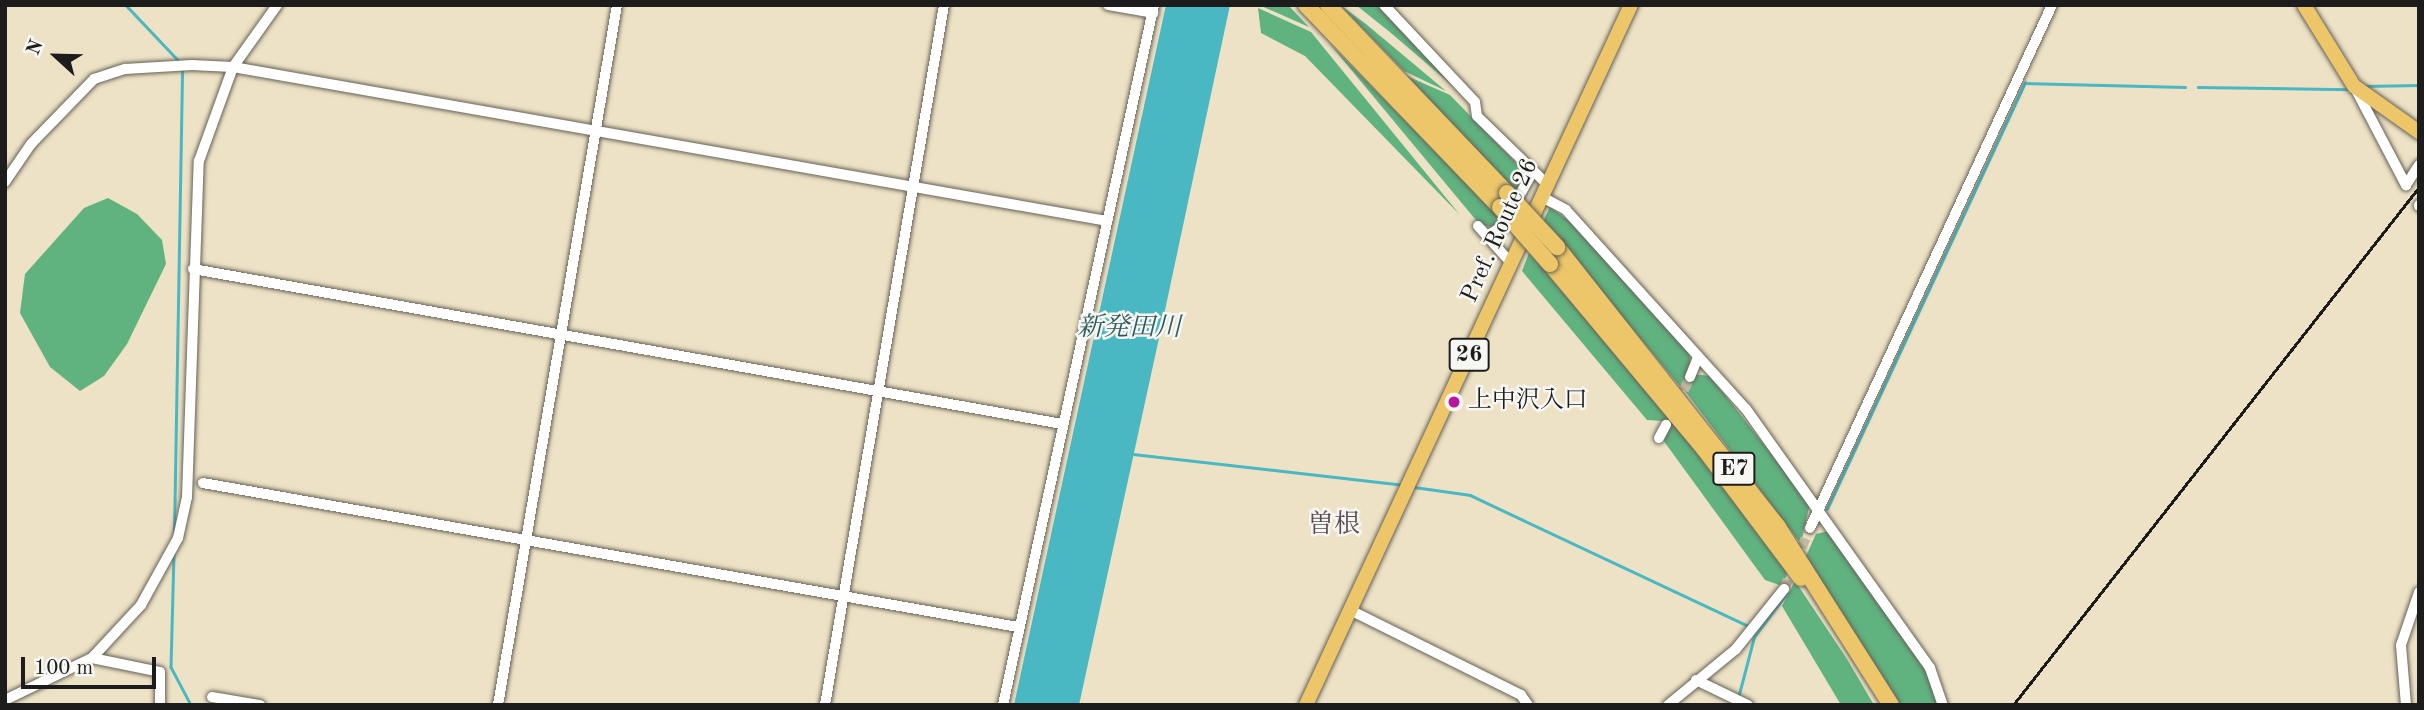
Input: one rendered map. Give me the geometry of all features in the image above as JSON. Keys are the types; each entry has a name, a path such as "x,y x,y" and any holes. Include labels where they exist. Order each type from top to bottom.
{"highway":[{"name":"E7","path":"1306,5 1504,200 1557,247 1778,527 1891,705"},
{"name":"E7","path":"1328,5 1504,200 1550,264 1769,535 1881,705"}],"main road":[{"name":"Pref. Route 26","path":"1306,705 1631,5"},
{"path":"2304,5 2354,86 2419,132"}],"street":[{"path":"5,700 92,658 141,605 178,538 187,497 193,269 199,161 233,67 277,5"},
{"path":"498,705 617,5"},
{"path":"825,705 944,5"},
{"path":"1003,705 1154,9 1108,5"},
{"path":"1384,5 1545,190 1746,409 1930,668 1943,705"},
{"path":"1810,528 2052,5"},
{"path":"5,182 31,144 94,79 125,69 233,67 1107,221"},
{"path":"2354,86 2406,185 2419,165"},
{"path":"1488,236 1503,225 1532,173"},
{"path":"1478,226 1512,264"},
{"path":"193,269 561,339 1062,424"},
{"path":"1690,377 1698,357"},
{"path":"1659,438 1666,425"},
{"path":"203,483 1018,627"},
{"path":"1668,705 1737,649 1784,589"},
{"path":"2406,705 2401,645 2419,592"},
{"path":"1350,610 1521,695 1528,705"},
{"path":"92,658 145,664 160,672 160,705"},
{"path":"1696,680 1744,704"},
{"path":"212,697 260,705"}],"green space":[{"path":"1259,5 1288,5 1309,27"},
{"path":"1340,5 1366,24 1446,91 1404,71"},
{"path":"1356,5 1378,5 1468,99 1391,33"},
{"path":"1258,8 1311,32 1460,215 1305,56 1261,33"},
{"path":"1329,43 1502,220 1495,227 1480,225"},
{"path":"1407,76 1450,95 1520,167 1518,194"},
{"path":"108,198 137,214 162,240 166,264 127,344 104,376 80,391 50,367 20,313 25,274 84,208"},
{"path":"1550,207 1573,224 1689,352 1692,373 1683,390 1543,221"},
{"path":"1529,253 1669,415 1663,428 1663,421 1647,420 1522,271"},
{"path":"1694,374 1710,376 1810,503 1801,544 1685,391"},
{"path":"1673,418 1788,572 1782,586 1765,580 1663,440"},
{"path":"1833,530 1929,676 1942,705 1896,705 1806,556 1816,534"},
{"path":"1795,581 1874,705 1841,705 1782,606"}],"water":[{"name":"新発田川","path":"1166,5 1230,5 1079,705 1014,705"}],"waterway":[{"path":"126,5 179,61"},
{"path":"174,533 182,70"},
{"path":"1827,509 2025,83 2185,87"},
{"path":"2363,86 2419,85"},
{"path":"2198,87 2350,89"},
{"path":"1133,454 1404,485"},
{"path":"1414,487 1470,495 1748,626"},
{"path":"174,553 171,667 191,705"},
{"path":"1738,698 1754,637 1787,593"}],"tunnel":[{"path":"1677,404 1690,377"},
{"path":"1784,589 1810,528"}],"railway":[{"path":"2013,705 2419,187"}],"place":[{"name":"上中沢入口","path":"1454,402"}],"district":[{"name":"曽根","path":"1334,526"}]}
